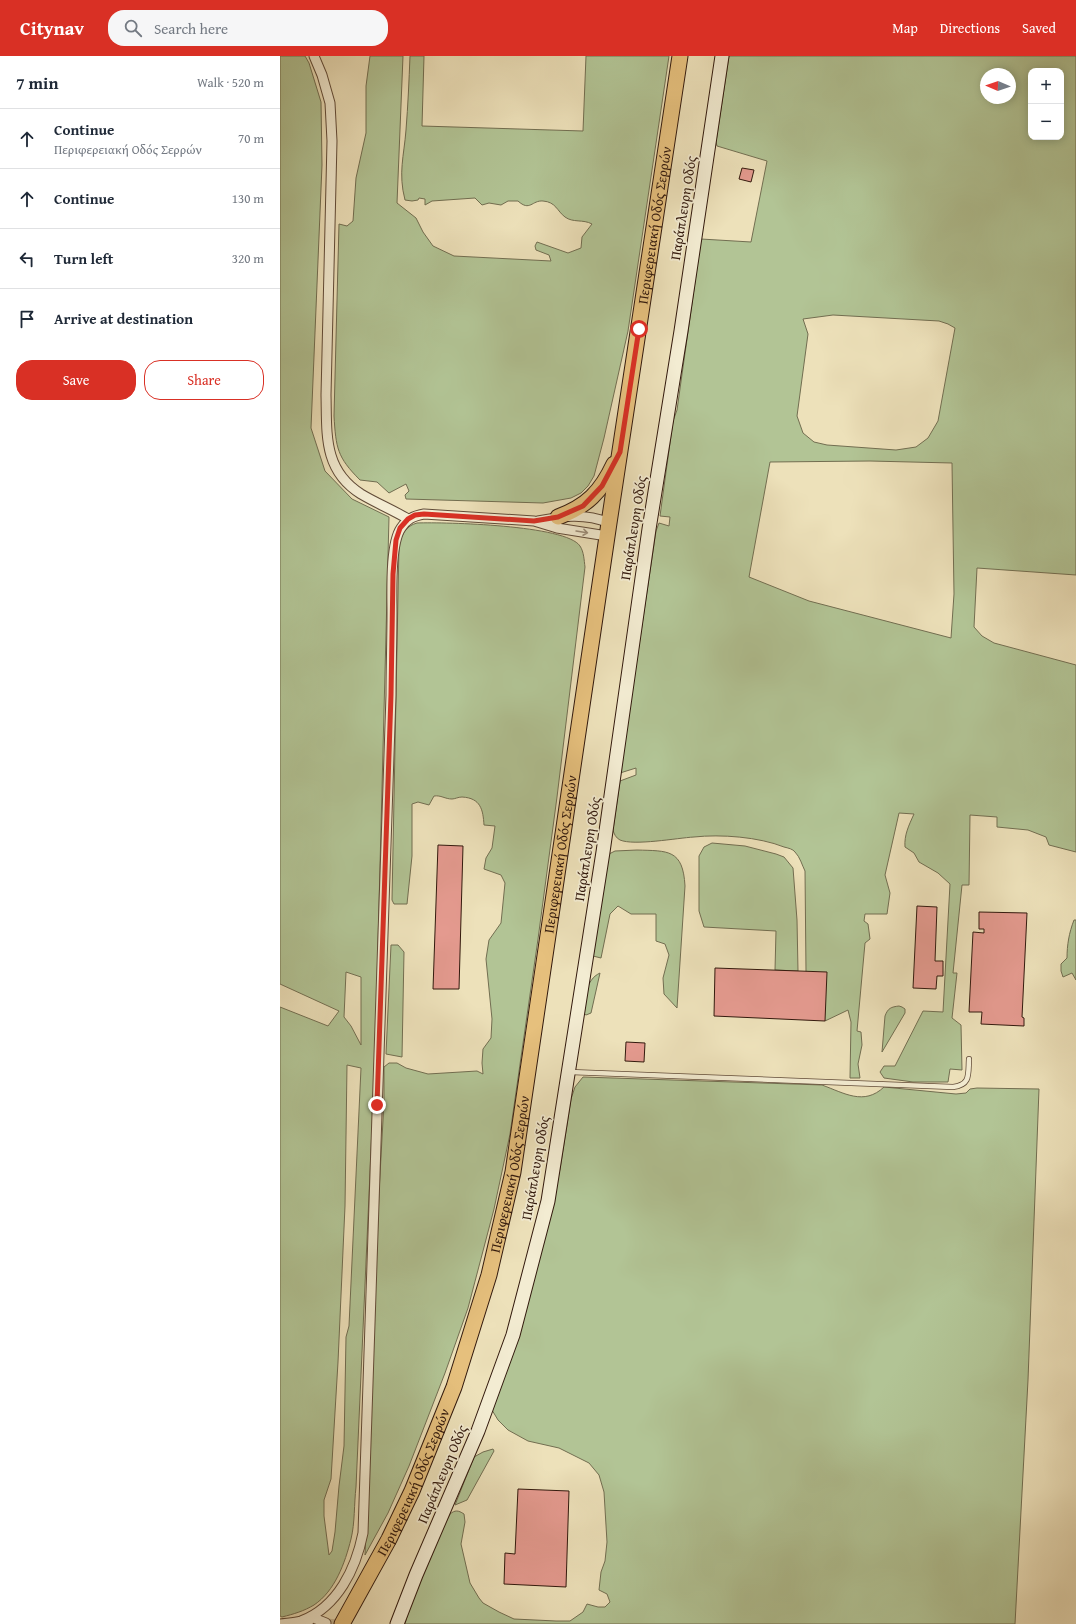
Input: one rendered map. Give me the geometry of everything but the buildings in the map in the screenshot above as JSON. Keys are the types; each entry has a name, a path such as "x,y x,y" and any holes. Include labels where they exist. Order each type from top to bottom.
{"main road":[{"name":"Περιφερειακή Οδός Σερρών","path":"342,1624 385,1545 412,1491 454,1387 489,1275 504,1215 513,1172 532,1052 608,529 680,56"},
{"path":"558,517 583,506 593,496 602,486 620,452"}],"street":[{"path":"314,56 322,75 330,103 332,142 326,394 327,433 330,457 338,471 349,484 361,494 408,519"},
{"name":"Παράπλευρη Οδός","path":"398,1624 416,1575 478,1431 513,1335 548,1201 603,852 649,529 681,331 722,56"},
{"path":"309,1620 332,1599 350,1574 357,1558 363,1533 391,695 393,574 396,540 400,528 408,519 415,515 424,514 534,521 558,517 591,517 608,529"},
{"path":"534,521 557,528 608,529"},
{"path":"280,1624 309,1620 326,1623"}],"lane":[{"path":"568,1072 952,1088 965,1084 967,1080 969,1059"}],"green space":[{"path":"280,56 305,56 309,63 321,102 322,165 311,428 325,471 352,499 389,517 375,1060 353,1527 349,1548 342,1567 328,1592 314,1605 299,1612 282,1617 280,1616 280,1007 328,1026 339,1011 280,984","holes":["346,972 361,977 361,1045 351,1026 344,1017","347,1065 361,1068 349,1326 346,1337 344,1446 335,1532 332,1551 329,1555 324,1516 324,1500 331,1479 338,1362 345,1206"]},
{"path":"370,56 403,56 397,203 416,218 423,232 433,246 454,256 551,261 549,255 536,250 535,246 537,242 568,253 581,248 582,237 592,224 568,219 562,215 554,205 543,201 525,206 518,201 508,201 501,205 489,203 482,205 475,198 432,201 425,205 425,199 419,198 418,200 412,201 405,200 402,181 402,165 407,121 410,56 424,56 422,126 583,131 586,56 669,56 628,331 594,476 588,486 581,493 571,498 543,503 406,499 405,495 409,491 406,484 389,493 377,482 360,480 342,458 337,444 334,416 339,224 347,226 353,221 356,178 366,133 366,86"},
{"path":"729,56 1076,56 1076,575 977,568 974,627 982,636 994,643 1076,665 1076,852 1049,845 1046,837 1028,830 997,827 997,817 970,815 969,885 962,885 953,973 957,973 952,1018 961,1025 962,1070 950,1069 948,1082 913,1082 884,1078 880,1072 884,1066 895,1066 923,1011 943,1012 950,884 938,873 919,862 914,853 905,847 906,834 914,814 899,813 885,875 890,893 887,914 865,914 864,921 868,924 870,939 865,943 857,1031 861,1032 862,1045 858,1064 860,1078 850,1078 851,1022 848,1010 825,1021 806,971 805,871 797,854 792,849 763,841 728,836 705,836 645,842 627,842 617,838 613,830 620,781 636,775 636,768 620,773 656,531 659,523 669,526 670,517 660,516 673,421 677,410 701,239 751,242 767,161 717,146 716,142","holes":["833,315 939,321 955,328 938,421 928,438 916,447 896,450 827,445 814,442 803,433 797,416 808,334 803,319","870,461 952,463 954,594 951,638 809,601 749,577 770,462"]},
{"path":"413,524 477,524 530,529 553,533 570,539 580,546 583,553 585,567 538,939 510,1134 494,1209 468,1308 445,1373 409,1466 388,1513 365,1555 384,1102 384,1067 389,1063 397,1063 406,1068 428,1074 477,1071 483,1074 483,1049 491,1038 492,1019 486,959 489,940 501,923 505,883 501,875 484,869 486,858 492,848 495,826 484,825 482,810 477,802 461,797 452,799 434,796 429,805 418,802 412,804 412,856 407,904 394,904 392,900 399,545 405,531"},
{"path":"712,843 745,846 776,854 784,857 793,868 797,920 798,971 775,970 776,931 704,927 699,911 699,856 704,847"},
{"path":"615,851 657,851 672,854 681,865 684,874 685,886 677,1008 664,994 663,978 669,955 665,944 656,941 656,914 631,914 618,906 610,914 601,958 593,956 609,854"},
{"path":"1074,920 1076,920 1076,980 1072,973 1063,977 1061,971 1061,964 1067,958 1067,948"},
{"path":"391,945 398,945 404,952 402,1057 386,1054"},
{"path":"600,973 591,1013 586,1015 583,1013 587,990 591,980"},
{"path":"899,1006 905,1009 905,1013 882,1052 885,1016 890,1008"},
{"path":"583,1077 822,1085 846,1094 861,1097 876,1093 884,1087 956,1094 966,1093 970,1089 977,1088 1039,1089 1028,1380 1015,1624 405,1624 409,1609 430,1553 450,1514 457,1511 464,1514 465,1522 461,1544 470,1583 483,1603 514,1619 570,1621 583,1612 587,1604 605,1607 610,1602 607,1594 599,1590 607,1542 604,1492 599,1475 589,1463 559,1448 528,1441 508,1430 498,1420 492,1410 549,1219 560,1169 571,1099 575,1087"},
{"path":"493,1449 494,1451 467,1500 455,1505 474,1457"}],"tunnel":[{"path":"326,1623 340,1624"}],"route":[{"path":"377,1105 391,695 393,574 396,540 400,528 408,519 415,515 424,514 534,521 558,517 583,506 602,486 620,452 639,329"}]}
